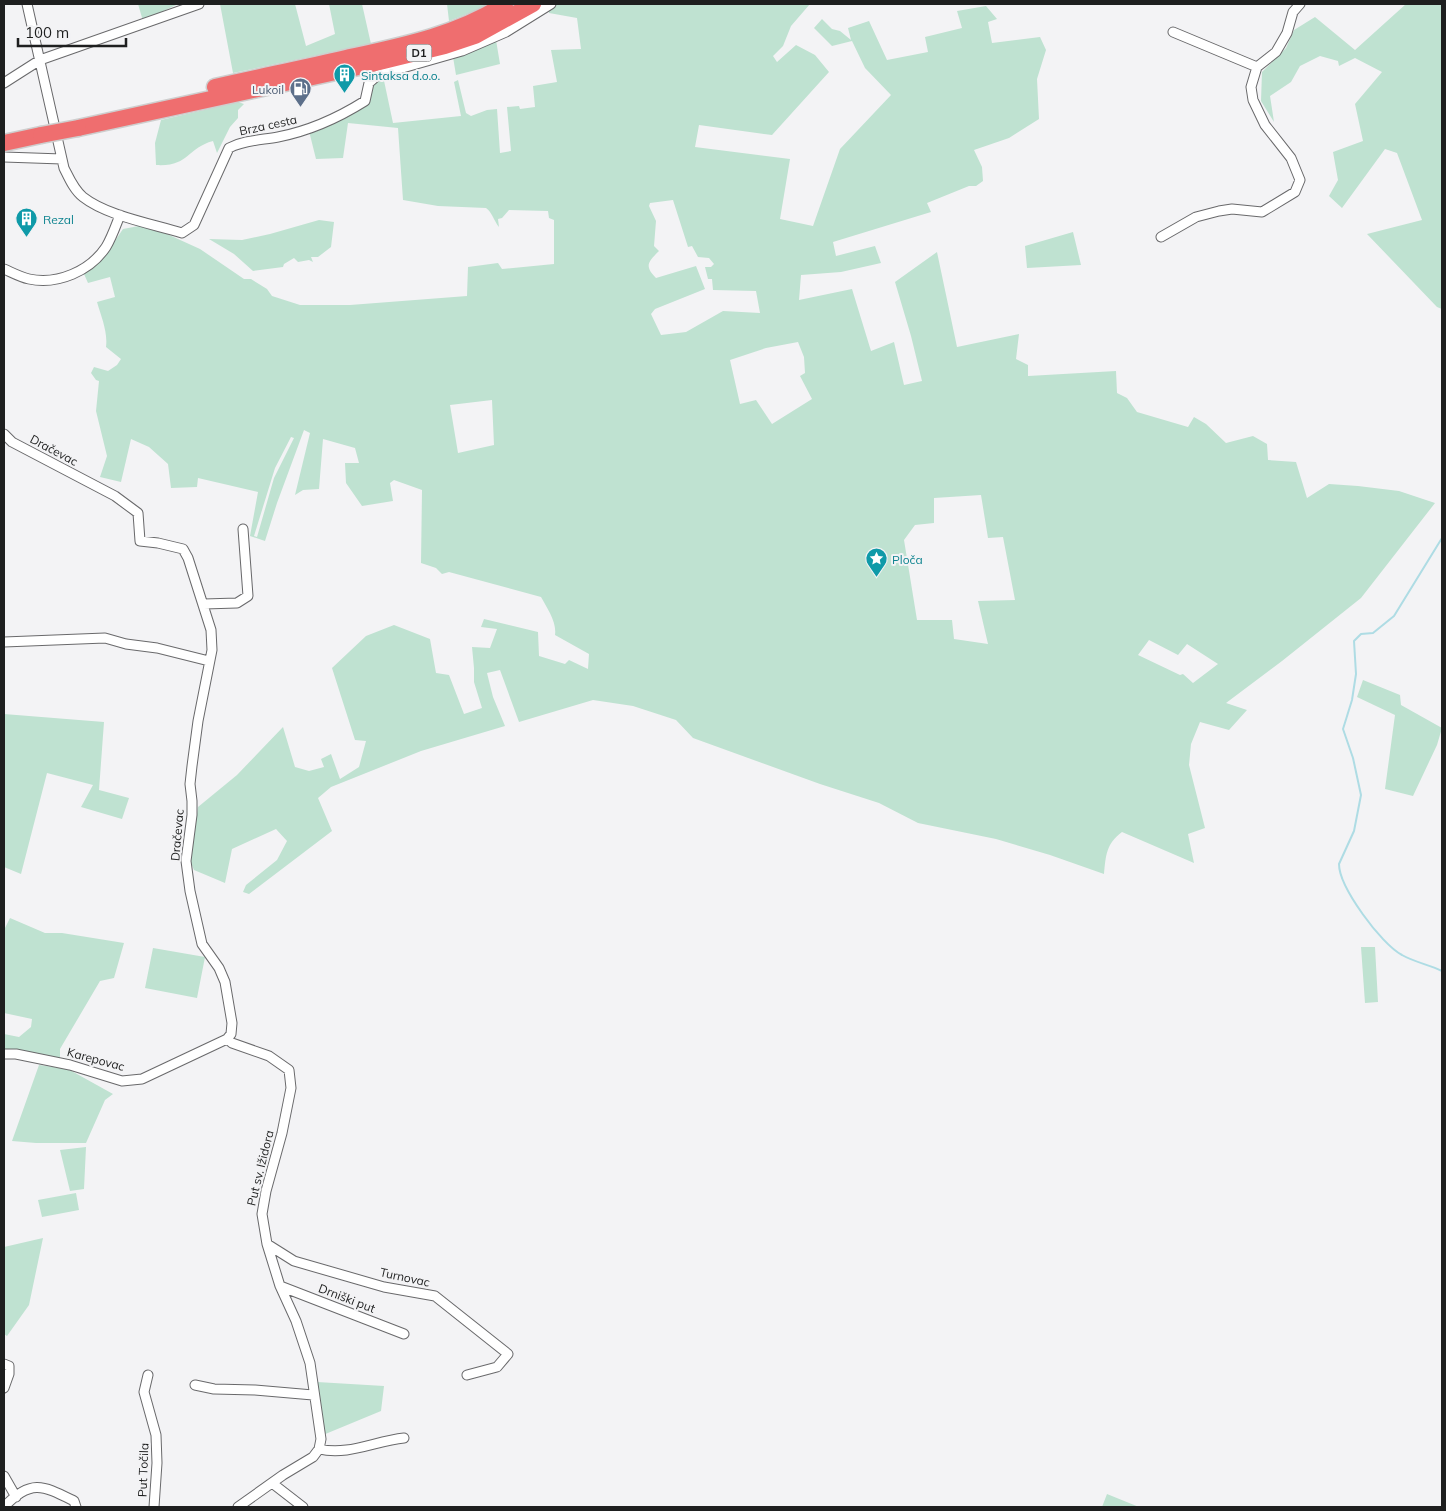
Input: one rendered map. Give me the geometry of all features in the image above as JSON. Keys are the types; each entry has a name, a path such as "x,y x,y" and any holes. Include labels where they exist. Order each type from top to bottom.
{"highway":[{"name":"D1","path":"4,143 40,130 440,35 466,25 505,4"},
{"name":"D1","path":"77,122 220,98 446,46 474,36 533,4"},
{"path":"324,84 328,81 354,75 363,66"},
{"path":"220,98 228,101 242,98 250,100"},
{"name":"D1","path":"4,132 40,130"}],"street":[{"path":"4,269 29,279 53,279 73,275 92,263 106,246 120,215 100,207 83,197 64,168 27,4"},
{"path":"4,83 40,60 199,4"},
{"name":"Brza cesta","path":"120,215 182,234 194,225 229,148 240,143 279,137 305,130 351,110 365,101 369,83 378,75 462,51 506,32 551,4"},
{"path":"1161,237 1196,217 1220,211 1232,209 1262,212 1295,192 1300,180 1291,158 1265,125 1253,100 1251,87 1257,67 1276,52 1287,33 1293,12 1300,4"},
{"path":"1173,32 1257,67"},
{"path":"4,157 62,159"},
{"name":"Dračevac","path":"4,434 12,442 115,496 138,513 140,541 183,549 188,558 211,630 212,650 192,766 190,784 192,815 186,861 190,892 202,944 225,982 232,1023 229,1037"},
{"path":"204,604 238,603 248,596 244,565 243,529"},
{"path":"4,642 106,638 209,661"},
{"name":"Karepovac","path":"4,1054 16,1054 70,1065 122,1081 142,1079 229,1037"},
{"name":"Put sv. Ižidora","path":"229,1037 232,1043 269,1056 289,1070 291,1088 262,1214 267,1244 280,1286 296,1320 310,1363 313,1395 321,1439 319,1449"},
{"name":"Turnovac","path":"267,1244 294,1260 384,1287 435,1296 508,1354 497,1367 467,1375"},
{"name":"Drniški put","path":"280,1286 404,1334"},
{"path":"4,1364 9,1366 9,1374 4,1388"},
{"name":"Put Točila","path":"148,1375 144,1392 156,1435 157,1463 154,1507"},
{"path":"196,1385 214,1389 313,1395"},
{"path":"238,1507 283,1475 313,1457 319,1449 341,1452 404,1438"},
{"path":"4,1476 16,1497"},
{"path":"272,1483 303,1507"},
{"path":"4,1507 27,1490 39,1486 50,1488 74,1501 76,1507"}],"green space":[{"path":"138,4 178,4 143,21"},
{"path":"220,4 295,4 306,46 335,34 329,4 362,4 371,44 233,73"},
{"path":"447,4 488,4 449,21"},
{"path":"557,4 810,4 791,26 783,46 773,56 777,62 796,45 815,55 829,72 772,135 699,125 695,147 790,159 780,219 813,226 840,149 891,95 865,68 852,41 832,46 814,28 822,19 832,29 840,31 851,40 848,28 869,21 887,60 928,52 925,37 962,28 957,11 986,6 997,19 988,22 992,43 1040,37 1046,50 1037,79 1039,119 1009,138 974,150 982,167 983,181 976,186 969,186 927,203 931,212 833,242 836,256 875,246 881,263 841,272 801,275 799,300 852,289 871,351 894,342 904,385 922,381 895,282 937,252 957,347 1019,334 1016,359 1028,365 1028,376 1116,371 1117,393 1127,398 1137,412 1188,427 1194,417 1206,424 1226,443 1253,436 1267,444 1268,460 1296,462 1307,498 1329,484 1399,491 1435,503 1361,598 1226,703 1247,710 1229,730 1200,722 1191,744 1189,765 1205,828 1188,834 1194,863 1122,832 1110,846 1106,856 1104,874 996,839 918,823 879,803 820,784 693,738 676,720 633,706 593,700 519,722 500,670 487,673 493,697 505,726 421,751 331,787 318,798 332,831 249,894 243,892 246,885 277,860 287,841 276,829 232,849 225,883 194,870 190,861 198,807 237,775 283,727 295,767 309,771 324,767 321,759 331,754 340,779 359,767 366,741 355,740 332,668 366,636 394,625 430,639 436,673 449,675 464,714 482,708 474,682 472,647 490,648 497,629 481,627 484,619 538,632 539,656 565,664 569,660 588,669 589,654 555,635 553,620 541,597 449,572 442,574 436,568 421,563 422,490 394,480 390,483 393,501 362,506 346,483 345,463 359,463 355,448 323,439 319,489 303,490 295,495 310,433 304,430 265,541 250,536 258,492 198,478 197,487 171,488 168,464 149,447 131,439 121,482 100,477 107,456 96,411 99,381 91,373 94,367 108,371 117,365 121,359 106,347 105,330 97,302 115,297 110,277 88,283 84,274 104,257 123,229 139,226 167,234 200,249 244,279 251,279 267,289 272,296 300,305 350,305 467,296 468,267 498,263 502,269 554,264 554,220 549,218 548,211 509,210 502,218 498,219 499,227 486,208 438,206 403,200 398,128 348,123 343,158 316,159 309,131 355,112 373,83 383,76 393,123 461,116 454,82 458,80 466,113 471,116 487,110 497,109 500,153 511,151 507,107 519,106 520,109 535,107 533,86 557,82 551,50 581,49 577,18 549,13 549,10","holes":["673,200 688,247 692,246 698,257 709,258 714,264 711,267 705,267 708,279 712,279 713,290 756,291 760,313 723,311 686,332 661,335 651,314 655,309 705,289 696,266 656,278 650,270 650,261 659,251 654,246 656,221 649,206 650,203","798,342 804,357 805,373 800,376 812,399 772,424 756,400 740,404 730,360 766,348","492,400 494,445 458,453 450,405","291,437 294,438 274,478 257,537 254,536 275,468","981,495 988,538 1003,537 1015,600 978,601 988,644 954,639 952,620 917,620 904,540 915,525 934,523 934,498","1149,640 1178,655 1187,644 1218,664 1193,683 1183,674 1180,675 1138,655"]},
{"path":"1406,4 1442,4 1442,309 1437,307 1367,234 1422,220 1397,153 1385,149 1342,208 1329,196 1338,180 1333,152 1363,141 1355,104 1382,72 1355,58 1339,66 1338,61 1320,56 1300,66 1291,82 1270,96 1274,122 1261,101 1262,72 1286,48 1294,30 1315,17 1355,50"},
{"path":"496,40 500,64 456,75 453,57"},
{"path":"238,102 244,104 238,110 238,118 230,127 217,153 213,141 204,144 175,163 156,165 155,143 161,120"},
{"path":"319,220 334,222 331,247 318,257 311,257 313,262 309,260 298,262 294,258 284,264 283,267 253,271 234,254 209,239 242,240"},
{"path":"1073,232 1081,265 1027,268 1025,246"},
{"path":"1363,680 1400,695 1401,705 1442,728 1437,745 1413,796 1385,789 1395,715 1357,697"},
{"path":"4,714 104,722 99,790 129,798 122,819 81,807 93,785 47,773 21,874 4,867"},
{"path":"10,918 45,933 62,933 124,943 114,978 100,981 60,1049 60,1058 4,1051 4,1034 19,1037 31,1027 32,1019 4,1013 4,930"},
{"path":"1361,947 1375,947 1378,1002 1365,1003"},
{"path":"153,948 205,957 197,998 145,988"},
{"path":"39,1065 68,1069 113,1094 105,1100 86,1143 12,1141"},
{"path":"86,1147 84,1189 70,1191 60,1150"},
{"path":"76,1193 79,1210 42,1217 38,1200"},
{"path":"43,1238 29,1305 7,1336 4,1334 4,1247"},
{"path":"317,1382 384,1386 381,1411 323,1435"},
{"path":"1107,1494 1139,1507 1102,1507"}],"waterway":[{"path":"1442,538 1394,616 1373,633 1361,634 1354,641 1356,674 1352,700 1343,729 1353,758 1361,795 1354,831 1339,864 1341,874 1353,900 1383,939 1402,955 1442,971"}],"place":[{"name":"Sintaksa d.o.o.","path":"345,94"},
{"name":"Lukoil","path":"300,108"},
{"name":"Rezal","path":"27,238"},
{"name":"Ploča","path":"876,578"}]}
